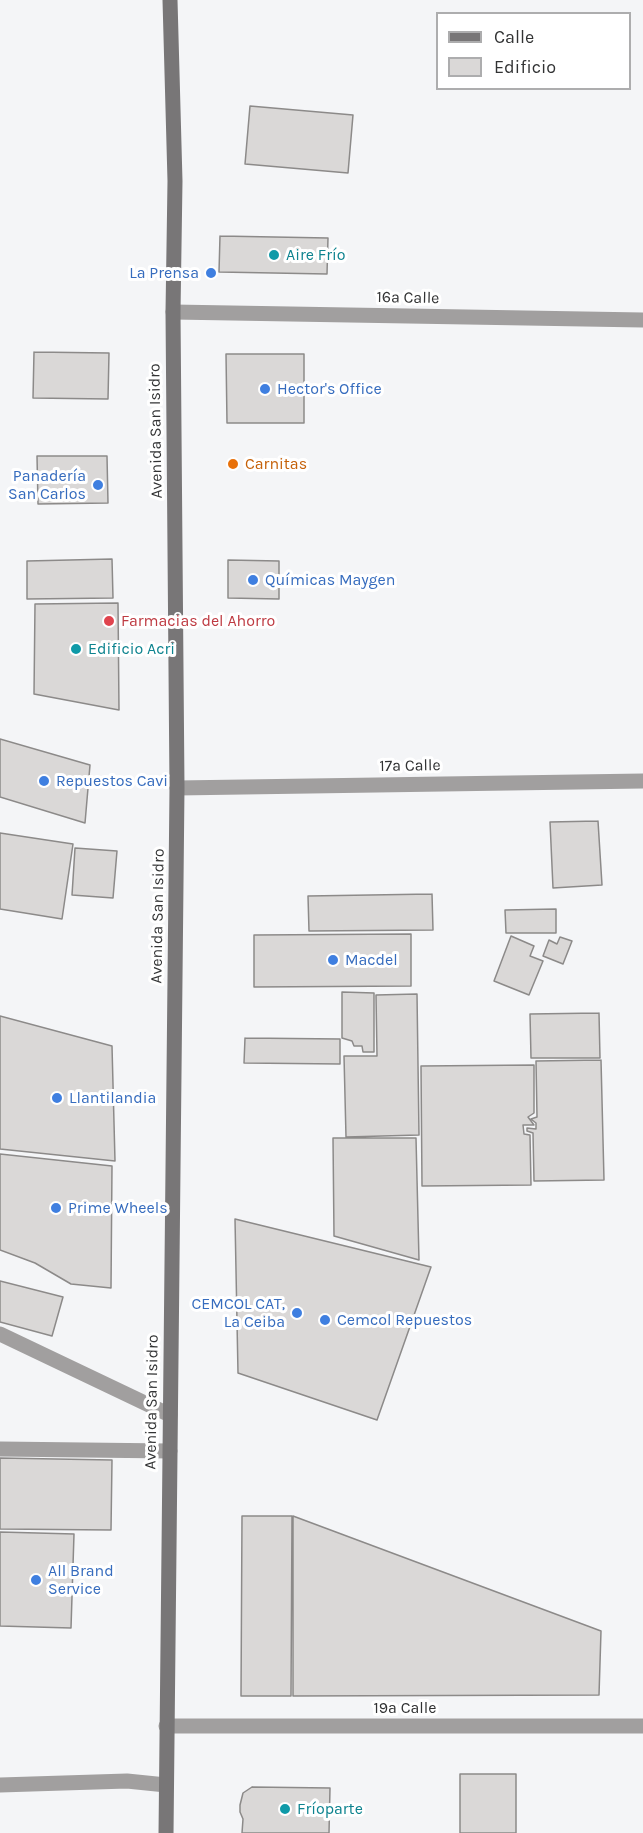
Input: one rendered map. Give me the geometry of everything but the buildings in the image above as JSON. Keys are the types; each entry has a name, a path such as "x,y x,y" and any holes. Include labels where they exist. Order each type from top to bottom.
{"street":[{"name":"Avenida San Isidro","path":"166,1833 177,788 173,312 175,181 170,0"},
{"name":"16a Calle","path":"173,312 643,320"},
{"name":"17a Calle","path":"177,788 643,781"},
{"path":"0,1334 170,1415"},
{"path":"0,1449 170,1451"},
{"name":"19a Calle","path":"166,1726 643,1726"},
{"path":"0,1785 127,1781 166,1785"}],"place":[{"name":"Aire Frío","path":"274,255"},
{"name":"La Prensa","path":"211,273"},
{"name":"Hector's Office","path":"265,389"},
{"name":"Carnitas","path":"233,464"},
{"name":"Panadería San Carlos","path":"98,485"},
{"name":"Químicas Maygen","path":"253,580"},
{"name":"Farmacias del Ahorro","path":"109,621"},
{"name":"Edificio Acri","path":"76,649"},
{"name":"Repuestos Cavi","path":"44,781"},
{"name":"Macdel","path":"333,960"},
{"name":"Llantilandia","path":"57,1098"},
{"name":"Prime Wheels","path":"56,1208"},
{"name":"CEMCOL CAT, La Ceiba","path":"297,1313"},
{"name":"Cemcol Repuestos","path":"325,1320"},
{"name":"All Brand Service","path":"36,1580"},
{"name":"Fríoparte","path":"285,1809"}]}
